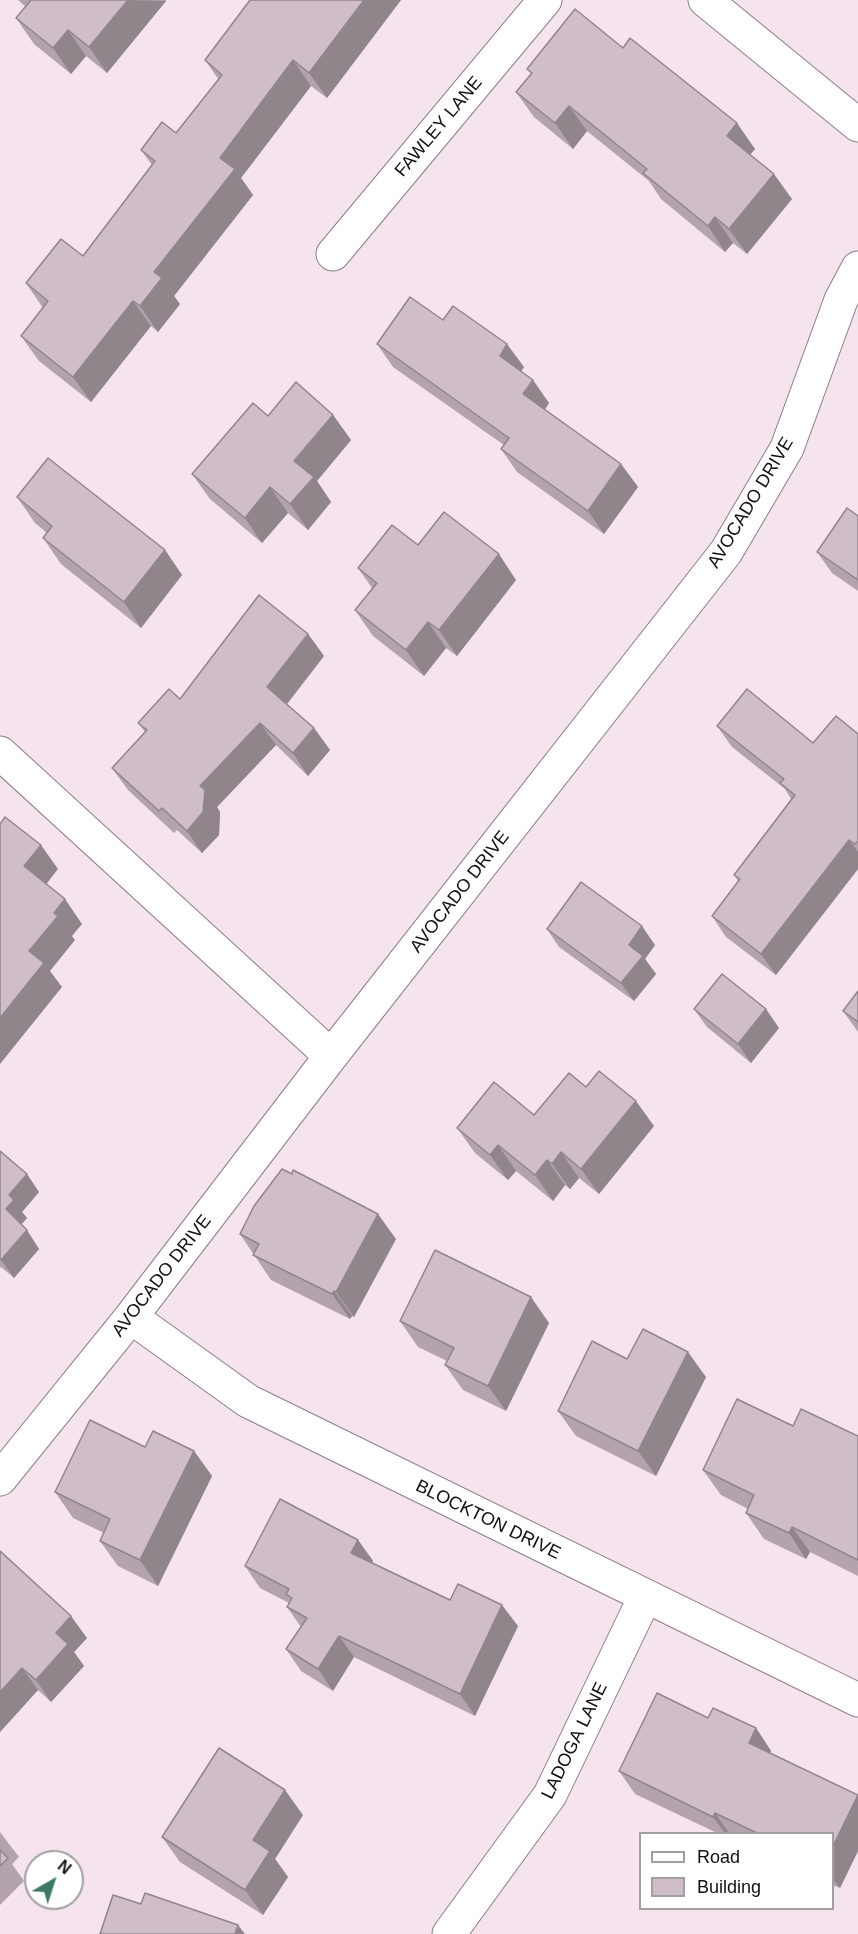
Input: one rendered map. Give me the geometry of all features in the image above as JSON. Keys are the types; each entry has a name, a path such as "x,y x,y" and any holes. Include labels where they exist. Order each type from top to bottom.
{"street":[{"name":"FAWLEY LANE","path":"333,254 545,0"},
{"path":"705,0 858,125"},
{"name":"AVOCADO DRIVE","path":"0,1479 131,1317 331,1056 726,552 787,448 841,300 858,268"},
{"path":"0,753 331,1056"},
{"name":"BLOCKTON DRIVE","path":"131,1317 248,1401 858,1700"},
{"name":"LADOGA LANE","path":"448,1934 550,1795 645,1597"}],"building":[{"path":"31,0 128,0 89,47 68,30 53,48 16,18"},
{"path":"250,0 364,0 309,73 293,60 220,158 235,169 154,272 162,278 140,306 133,301 73,377 21,336 48,301 26,283 61,239 83,256 155,161 141,150 162,122 176,133 222,75 205,60"},
{"path":"575,9 623,48 630,38 737,123 727,136 774,174 729,229 715,217 708,226 643,173 647,169 569,106 555,123 516,92 532,73 527,69"},
{"path":"410,297 443,320 453,306 507,344 500,356 533,380 523,394 621,464 588,511 501,449 509,438 377,344"},
{"path":"296,382 333,415 294,461 314,477 290,504 270,487 245,518 192,474 253,403 268,416"},
{"path":"48,458 165,550 124,602 43,538 52,526 17,497"},
{"path":"847,508 858,516 858,580 817,552"},
{"path":"444,512 499,554 439,630 428,622 406,650 355,610 377,583 358,568 392,525 418,545"},
{"path":"259,595 308,634 267,687 314,728 293,753 260,723 200,786 205,790 203,812 187,831 162,808 159,811 112,768 147,730 138,723 169,689 180,699"},
{"path":"747,689 813,743 836,716 858,734 858,841 855,844 849,840 761,954 712,916 740,879 734,875 795,795 780,783 784,779 717,726"},
{"path":"5,817 41,845 24,866 65,899 54,913 58,916 29,951 44,963 0,1018 0,824"},
{"path":"581,882 642,926 629,945 643,956 621,983 547,929"},
{"path":"722,974 766,1009 738,1044 694,1009"},
{"path":"858,991 858,1022 843,1011"},
{"path":"599,1071 636,1101 581,1169 561,1152 552,1164 547,1160 535,1175 498,1145 490,1155 457,1128 494,1082 534,1115 569,1073 586,1087"},
{"path":"0,1151 27,1174 9,1195 14,1200 6,1209 27,1230 1,1260 0,1259"},
{"path":"282,1169 292,1174 293,1170 378,1214 336,1292 332,1294 253,1255 259,1244 240,1234 254,1206"},
{"path":"435,1250 531,1297 488,1386 445,1365 454,1348 400,1321"},
{"path":"643,1329 688,1352 638,1451 558,1411 592,1341 627,1359"},
{"path":"737,1399 793,1426 801,1409 858,1436 858,1560 792,1527 789,1533 746,1513 754,1495 703,1470"},
{"path":"90,1420 145,1447 153,1431 194,1451 140,1560 100,1541 110,1519 55,1492"},
{"path":"280,1499 358,1540 351,1553 450,1600 458,1584 502,1605 460,1694 339,1636 318,1669 286,1649 307,1618 287,1607 292,1598 286,1594 289,1589 245,1566"},
{"path":"0,1551 71,1616 56,1633 68,1644 36,1680 22,1668 0,1692"},
{"path":"657,1693 708,1718 713,1708 756,1728 749,1743 858,1795 834,1844 834,1832 755,1832 715,1813 713,1817 619,1771"},
{"path":"219,1748 285,1790 253,1840 270,1851 245,1890 162,1837"},
{"path":"0,1850 8,1858 0,1866"},
{"path":"145,1893 238,1925 235,1934 100,1934 113,1895 141,1904"}]}
